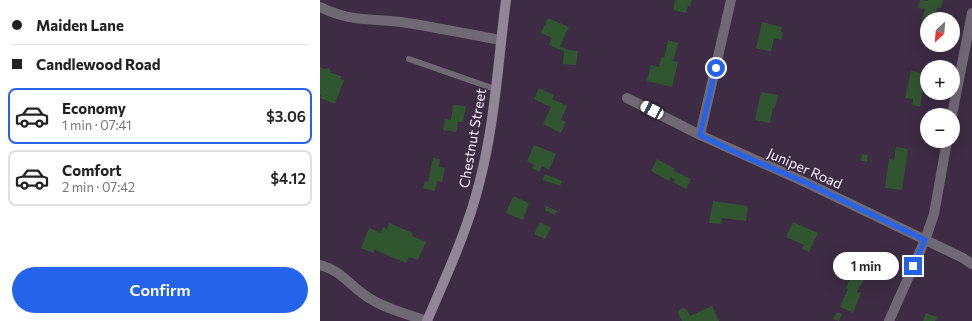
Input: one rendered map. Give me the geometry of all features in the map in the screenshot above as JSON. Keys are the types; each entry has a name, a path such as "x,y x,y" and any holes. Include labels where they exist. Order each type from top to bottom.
{"street":[{"name":"Chestnut Street","path":"427,321 460,244 479,186 486,157 506,0"},
{"path":"700,135 731,0"},
{"path":"320,6 339,15 357,19 400,22 501,40"},
{"path":"953,108 972,13"},
{"name":"Juniper Road","path":"627,98 700,135 746,157 807,183 963,258 972,264"},
{"path":"889,321 925,240 934,214 946,148"},
{"path":"320,265 339,273 360,292 374,301 388,308 427,321"}],"lane":[{"path":"409,59 495,89"}],"building":[{"path":"675,0 692,0 686,13 673,10"},
{"path":"920,0 943,0 941,8 937,8 936,12 924,12 925,9 918,8"},
{"path":"548,18 569,27 560,46 569,50 578,51 576,65 563,64 564,51 549,45 552,38 541,33"},
{"path":"762,22 782,27 781,32 783,32 781,40 774,38 771,52 756,48"},
{"path":"668,40 678,43 673,61 678,62 672,87 647,81 651,65 659,67 661,57 664,58"},
{"path":"320,67 324,69 329,68 331,73 341,76 340,79 344,80 335,104 320,98"},
{"path":"911,71 920,73 920,107 912,105 913,99 905,98"},
{"path":"539,88 554,95 552,99 567,106 561,120 566,122 561,133 543,124 551,107 534,99"},
{"path":"761,92 778,95 775,108 773,108 770,123 755,120"},
{"path":"453,105 466,106 463,122 458,122 456,132 443,130 445,119 451,120"},
{"path":"534,145 556,154 549,170 542,166 539,172 532,168 534,165 527,161"},
{"path":"896,147 908,149 902,190 885,188 889,159 894,160"},
{"path":"862,154 868,155 867,162 860,160"},
{"path":"433,158 440,159 439,167 445,168 442,182 437,181 435,191 423,188 425,181 428,182"},
{"path":"657,159 675,169 674,171 691,179 686,189 673,182 675,179 671,177 669,181 651,171"},
{"path":"545,174 562,181 560,186 543,180"},
{"path":"513,196 529,203 523,220 506,213"},
{"path":"713,201 748,206 746,221 722,218 721,224 709,223"},
{"path":"546,206 557,211 555,215 545,210"},
{"path":"540,222 551,228 545,239 534,234"},
{"path":"793,222 818,233 809,252 802,249 804,245 786,237"},
{"path":"389,223 413,233 412,236 426,242 418,260 409,257 406,263 375,250 373,253 361,248 369,228 381,233 383,227 387,229"},
{"path":"856,270 866,274 857,292 861,293 853,313 840,307 848,289 846,288 850,279 852,280"},
{"path":"712,306 719,321 682,321 678,313 680,309 683,308 687,310 690,316"},
{"path":"837,312 842,314 839,321 833,319"},
{"path":"926,313 937,317 935,321 923,321"}],"route":[{"path":"716,68 700,135 746,157 807,183 925,240 913,266"}]}
